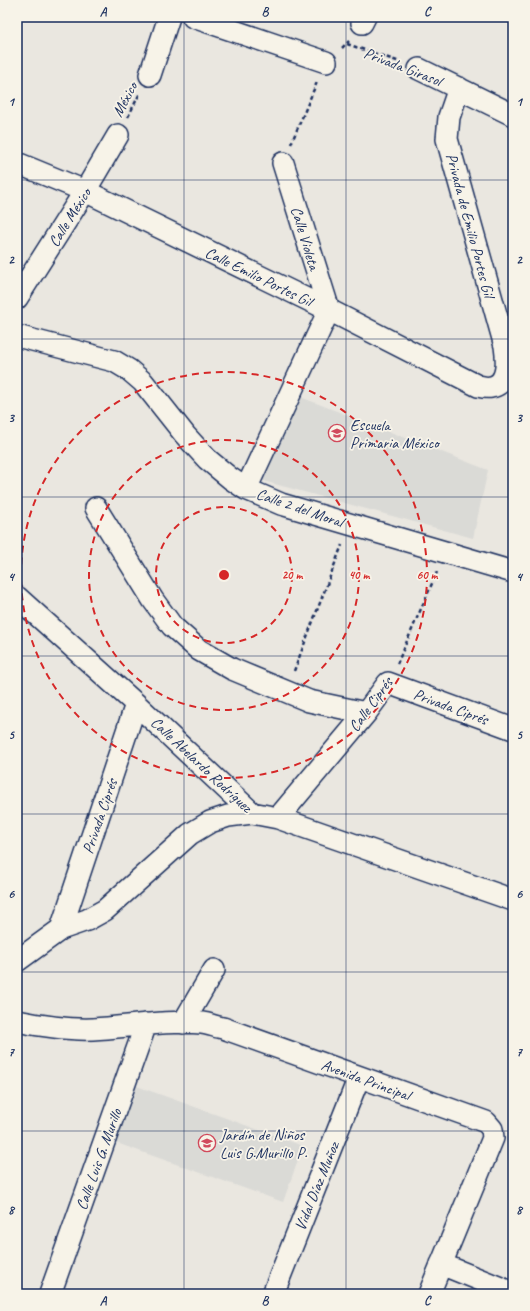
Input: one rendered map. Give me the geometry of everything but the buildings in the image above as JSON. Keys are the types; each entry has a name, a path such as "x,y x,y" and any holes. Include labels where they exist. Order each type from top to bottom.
{"street":[{"path":"150,75 169,17"},
{"path":"193,17 326,62"},
{"name":"Privada Girasol","path":"419,69 513,115"},
{"name":"Privada de Emilio Portes Gil","path":"459,88 449,117 447,139 505,346 507,361 505,373 499,384"},
{"name":"Calle México","path":"17,298 86,191 118,135"},
{"name":"Calle Emilio Portes Gil","path":"17,163 86,191 329,310 478,386 491,387 499,384"},
{"name":"Calle Violeta","path":"283,163 329,310"},
{"path":"246,489 329,310"},
{"name":"Calle 2 del Moral","path":"17,336 114,361 129,370 144,382 185,435 207,459 246,489 281,504 446,551 513,572"},
{"path":"96,508 153,600 172,626 199,650 232,669 309,701 366,714"},
{"name":"Calle Abelardo Rodríguez","path":"17,597 136,704 252,813 278,818 513,900"},
{"name":"Calle Ciprés","path":"278,818 366,714 388,683"},
{"name":"Privada Ciprés","path":"388,683 513,729"},
{"name":"Privada Ciprés","path":"61,929 136,704"},
{"path":"17,961 61,929 87,920 105,910 190,834 210,822 228,816 252,813"},
{"path":"184,1023 214,970"},
{"name":"Avenida Principal","path":"17,1021 62,1028 91,1029 146,1024 203,1023 223,1028 486,1122 492,1128 493,1138 429,1294"},
{"name":"Calle Luis G. Murillo","path":"50,1294 146,1024"},
{"name":"Vidal Díaz Muñoz","path":"273,1294 359,1077"},
{"path":"442,1264 513,1293"}],"path":[{"path":"283,163 326,62 347,44 363,20"},
{"name":"Privada Girasol","path":"347,44 419,69"},
{"name":"México","path":"118,135 150,75"},
{"path":"286,692 350,524"},
{"name":"Calle Ciprés","path":"388,683 446,551"}],"shaded area":[{"name":"Escuela Primaria México","path":"298,396 488,470 473,538 260,480"},
{"name":"Jardín de Niños Luis G.Murillo P.","path":"131,1084 303,1146 283,1202 111,1141"}],"place":[{"name":"Escuela Primaria México","path":"337,433"},
{"name":"Jardín de Niños Luis G.Murillo P.","path":"207,1143"}]}
